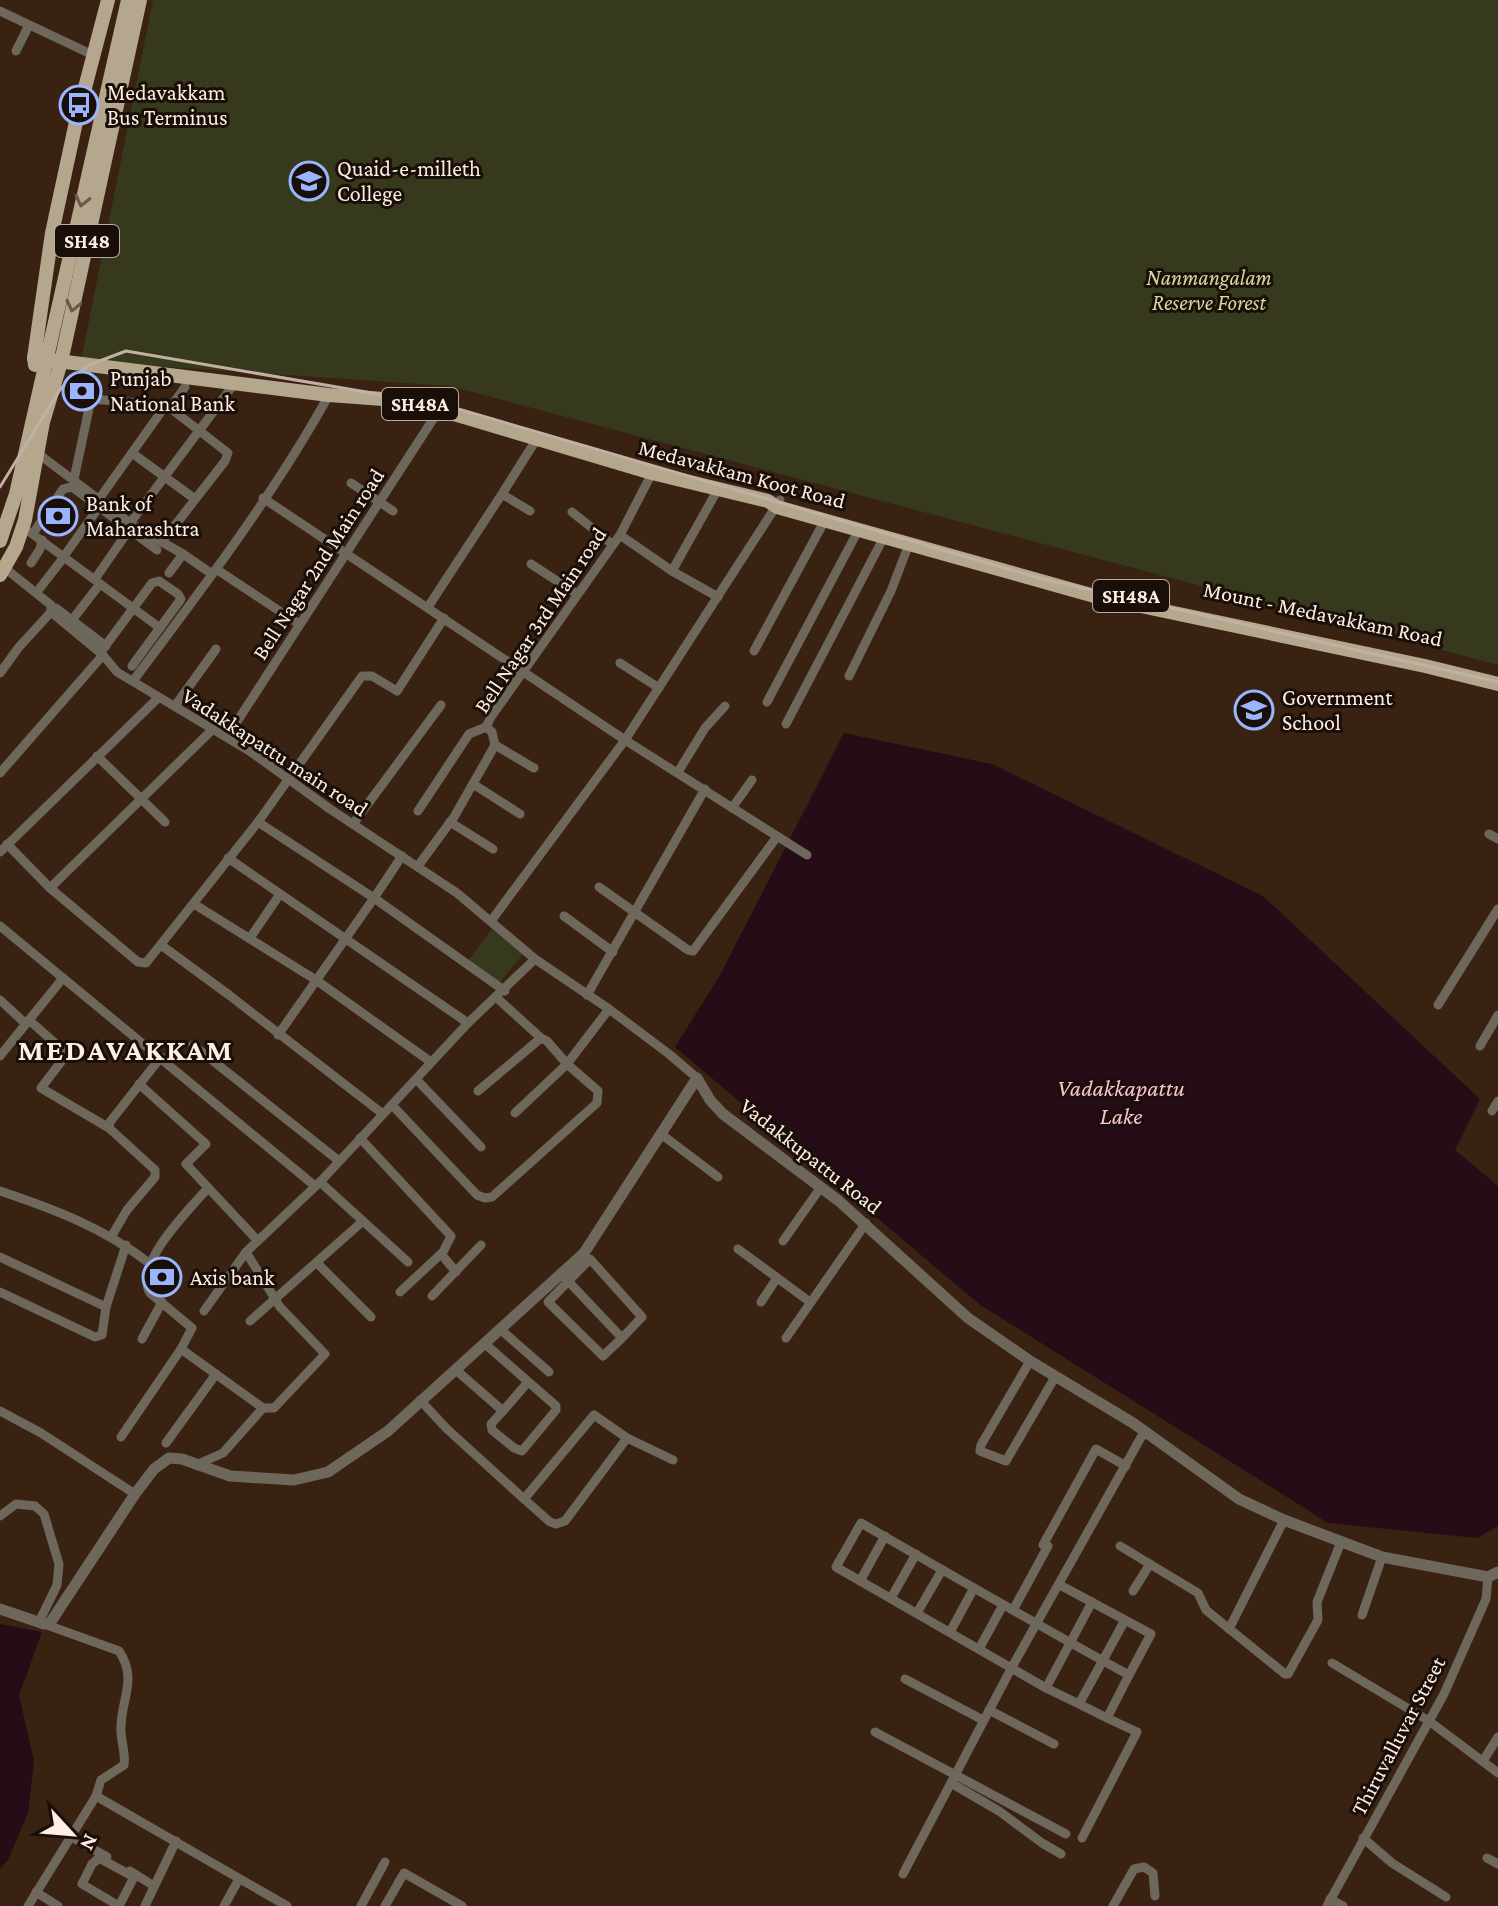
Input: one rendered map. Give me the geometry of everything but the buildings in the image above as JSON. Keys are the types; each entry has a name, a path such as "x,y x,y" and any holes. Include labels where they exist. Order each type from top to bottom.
{"main road":[{"name":"SH48","path":"0,509 30,444 40,393 34,358 52,233 108,0"},
{"path":"0,541 16,494 128,0"},
{"name":"SH48","path":"3,572 28,525 36,452 61,362 140,0"},
{"name":"Medavakkam Koot Road","path":"34,358 329,395 410,401 536,440 775,503 1098,597 1498,684"},
{"path":"43,422 64,380 87,366"},
{"name":"Mount - Medavakkam Road","path":"775,503 1040,577 1498,674"}],"street":[{"path":"0,11 93,55"},
{"path":"16,51 29,25"},
{"path":"72,620 130,526 234,384"},
{"path":"40,588 66,555 132,453 185,387"},
{"path":"133,681 214,572 309,431 329,395"},
{"path":"74,479 91,399 168,407 200,430 228,453 159,546"},
{"name":"Bell Nagar 2nd Main road","path":"227,737 439,410"},
{"path":"428,607 536,440"},
{"path":"36,452 159,546 183,554 299,624"},
{"path":"132,453 195,499"},
{"name":"Bell Nagar 3rd Main road","path":"418,866 450,822 495,745 492,732 486,727 620,535 652,473"},
{"path":"351,483 393,511"},
{"path":"28,525 67,486 99,503"},
{"path":"672,571 718,489"},
{"path":"502,494 530,511"},
{"path":"263,498 428,607 521,673 807,855"},
{"path":"491,921 625,740 775,503"},
{"path":"572,512 612,544"},
{"path":"754,651 825,520"},
{"path":"28,525 42,540 66,555"},
{"path":"28,525 160,628"},
{"path":"767,702 859,529"},
{"path":"620,535 672,571 718,597"},
{"path":"786,724 884,537"},
{"path":"31,563 42,540"},
{"path":"849,676 891,591 909,544"},
{"path":"169,573 183,554"},
{"path":"531,564 577,594"},
{"name":"Vadakkapattu main road","path":"3,572 51,605 103,651 117,672 227,737 418,866 457,893 535,959"},
{"path":"98,580 127,600"},
{"path":"0,773 103,651 155,581 159,581 181,599 132,666"},
{"path":"0,673 19,647 54,610 72,620 103,651"},
{"path":"158,698 4,848 138,962 146,963 258,822 362,676 372,676 397,691 444,618"},
{"path":"175,706 216,649"},
{"path":"620,663 659,688"},
{"path":"353,824 441,705"},
{"path":"678,772 705,728 725,706"},
{"path":"418,811 469,734 486,727"},
{"path":"50,888 213,729"},
{"path":"495,745 534,768"},
{"path":"97,756 165,822"},
{"path":"732,808 752,780"},
{"path":"473,784 520,814"},
{"path":"587,995 705,789"},
{"path":"258,822 374,898 501,994 541,1038 598,1091 597,1103 492,1197 485,1198 477,1195 392,1105"},
{"path":"450,822 493,849"},
{"path":"599,887 634,914 693,951 776,838"},
{"path":"278,1035 402,856"},
{"path":"228,858 468,1023"},
{"path":"250,938 280,894"},
{"path":"194,904 316,980 431,1062"},
{"path":"1438,1005 1498,909"},
{"path":"564,916 613,952"},
{"path":"1,928 363,1221 408,1262"},
{"path":"161,945 383,1114"},
{"path":"204,1311 257,1240 317,1184 468,1023 535,959"},
{"name":"Vadakkupattu Road","path":"535,959 669,1054 697,1078 723,1114 866,1223 968,1318 1144,1432 1239,1499 1284,1520 1382,1557 1493,1575"},
{"path":"0,1056 63,978"},
{"path":"0,1000 65,1052 64,1058 41,1088 109,1128 155,1170 155,1177 127,1210 111,1237"},
{"path":"515,1113 567,1064 609,1009"},
{"path":"1480,1046 1498,1015"},
{"path":"478,1091 541,1038"},
{"path":"193,1045 339,1161"},
{"path":"109,1128 110,1122 161,1057"},
{"path":"43,1623 154,1469 169,1458 182,1459 215,1473 294,1480 317,1477 338,1467 388,1431 484,1343 543,1298 587,1256 697,1078"},
{"path":"416,1079 481,1147"},
{"path":"139,1084 206,1144 186,1164 257,1240"},
{"path":"1492,1111 1498,1101"},
{"path":"661,1134 718,1177"},
{"path":"360,1138 451,1236 441,1254 400,1292"},
{"path":"783,1241 821,1187"},
{"path":"121,1437 192,1328 146,1286 149,1263 207,1189"},
{"path":"0,1191 59,1211 126,1245 149,1263"},
{"path":"250,1321 363,1221"},
{"path":"786,1338 866,1223"},
{"path":"0,1292 95,1337 102,1335 106,1307 126,1245"},
{"path":"432,1296 481,1245"},
{"path":"738,1249 810,1302"},
{"path":"181,1349 263,1408 274,1408 325,1354 275,1300 246,1252"},
{"path":"441,1254 456,1272"},
{"path":"543,1298 603,1356 622,1338 642,1317 587,1256"},
{"path":"0,1257 106,1307"},
{"path":"317,1263 371,1317"},
{"path":"565,1277 622,1338"},
{"path":"761,1302 777,1278"},
{"path":"142,1339 162,1302"},
{"path":"500,1329 549,1372"},
{"path":"484,1343 554,1403 556,1410 522,1451 490,1428 528,1382"},
{"path":"1030,1361 980,1451 1006,1461 1055,1377"},
{"path":"456,1370 503,1411"},
{"path":"166,1443 216,1374"},
{"path":"420,1400 447,1429 550,1522 556,1524 565,1521 627,1438"},
{"path":"196,1465 223,1453 263,1408"},
{"path":"0,1411 67,1448 135,1494"},
{"path":"524,1499 594,1415 627,1438 673,1460"},
{"path":"903,1874 983,1720 1144,1432"},
{"path":"1013,1610 1048,1546 1043,1545 1096,1449 1126,1466"},
{"path":"0,1516 16,1504 35,1506 44,1514 59,1564 57,1585 43,1623"},
{"path":"1229,1629 1284,1520"},
{"path":"1082,1838 1137,1732 1046,1688 836,1567 861,1523 1129,1675"},
{"path":"860,1581 885,1536"},
{"path":"1120,1546 1198,1593 1206,1610 1288,1674 1318,1620 1317,1602 1341,1542"},
{"path":"891,1598 916,1554"},
{"path":"1362,1615 1382,1557"},
{"path":"1133,1591 1150,1564"},
{"path":"917,1613 942,1570"},
{"name":"Thiruvalluvar Street","path":"1328,1902 1429,1721 1468,1643 1493,1575"},
{"path":"1060,1585 1151,1634 1107,1718"},
{"path":"950,1632 974,1588"},
{"path":"1046,1688 1092,1602"},
{"path":"979,1649 1003,1605"},
{"path":"0,1609 119,1651 124,1659 129,1689 120,1724 124,1765 101,1780 96,1796 28,1906"},
{"path":"1079,1704 1125,1620"},
{"path":"1332,1663 1429,1721 1498,1773"},
{"path":"905,1679 983,1720"},
{"path":"989,1710 1054,1744"},
{"path":"875,1732 953,1779 1061,1854"},
{"path":"1483,1761 1498,1737"},
{"path":"953,1779 1066,1834"},
{"path":"96,1796 287,1906"},
{"path":"72,1837 154,1886"},
{"path":"1363,1838 1392,1863 1446,1897"},
{"path":"145,1906 176,1841"},
{"path":"97,1858 134,1877 119,1906 97,1900 82,1884 97,1858"},
{"path":"1487,1858 1498,1864"},
{"path":"361,1906 385,1862"},
{"path":"1113,1906 1134,1869 1144,1867 1153,1873 1155,1896"},
{"path":"385,1906 404,1873 462,1906"},
{"path":"224,1906 239,1879"},
{"path":"36,1892 58,1906"},
{"path":"1328,1902 1343,1906"}],"green space":[{"name":"Nanmangalam Reserve Forest","path":"153,0 1498,0 1498,665 450,386 81,361"},
{"path":"492,929 523,954 500,982 468,961"}],"water":[{"name":"Vadakkapattu Lake","path":"844,733 992,764 1263,896 1480,1099 1455,1150 1498,1186 1498,1526 1477,1538 1328,1523 979,1304 675,1047 720,975"},
{"path":"0,1624 42,1632 19,1695 34,1761 28,1813 8,1860 0,1869"}],"railway":[{"path":"0,487 61,388 89,365 126,351 448,406 1039,578 1498,682"}],"place":[{"name":"Medavakkam Bus Terminus","path":"79,105"},
{"name":"Quaid-e-milleth College","path":"309,181"},
{"name":"Punjab National Bank","path":"82,391"},
{"name":"Bank of Maharashtra","path":"58,516"},
{"name":"Government School","path":"1254,710"},
{"name":"Axis bank","path":"162,1277"}],"district":[{"name":"MEDAVAKKAM","path":"126,1049"}]}
